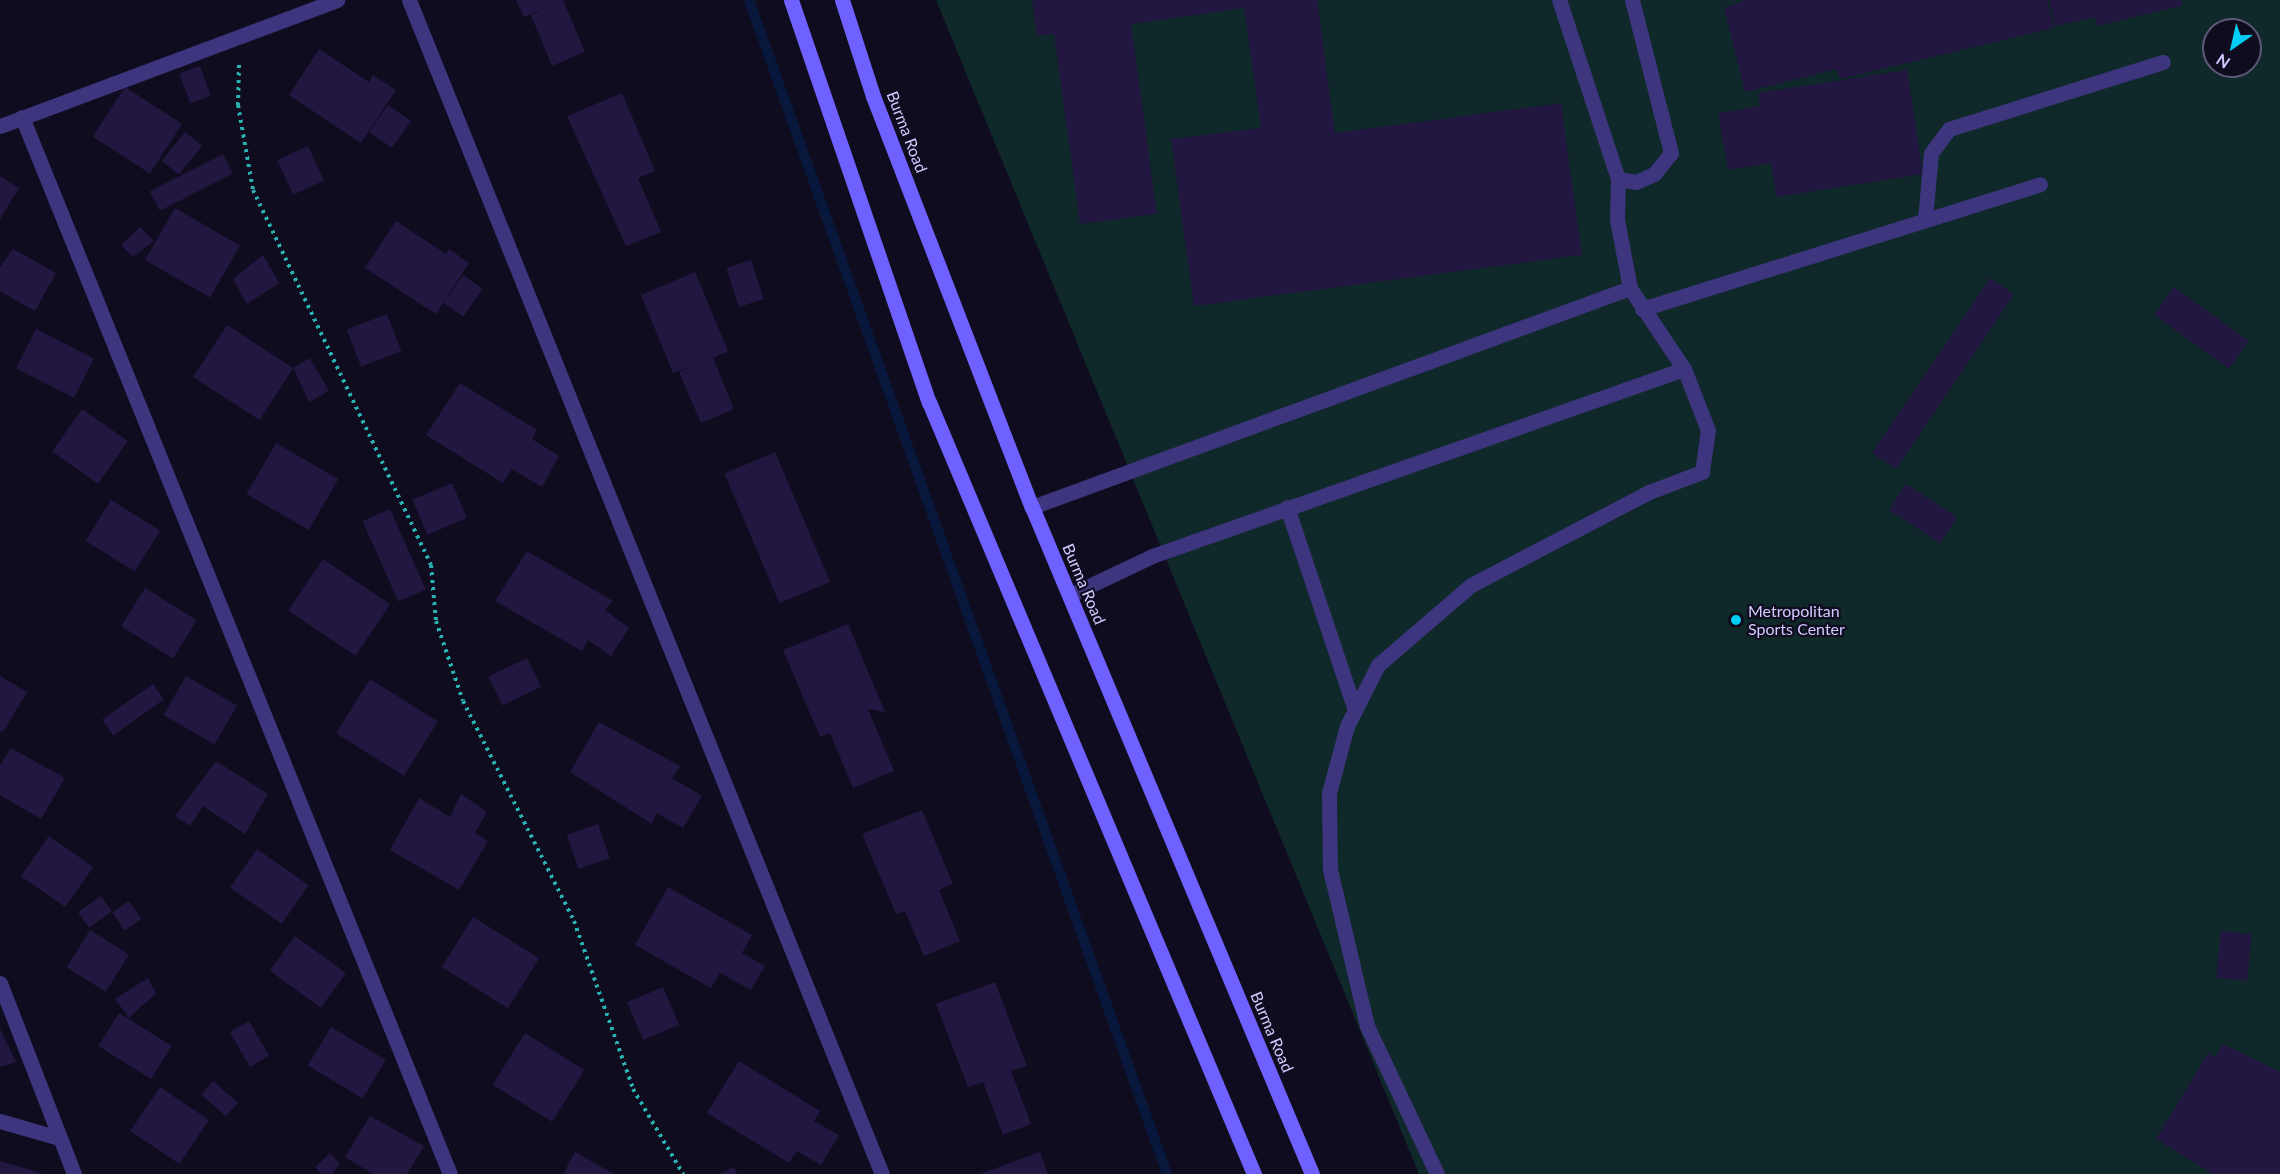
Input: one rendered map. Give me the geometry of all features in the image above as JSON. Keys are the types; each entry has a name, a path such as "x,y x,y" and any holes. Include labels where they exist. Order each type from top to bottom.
{"main road":[{"path":"791,0 929,402 1254,1174"},
{"name":"Burma Road","path":"842,0 873,96 1032,507 1312,1174"}],"street":[{"path":"0,126 337,0"},
{"path":"409,0 882,1174"},
{"path":"1437,1174 1366,1026 1330,869 1329,793 1355,710 1378,665 1471,585 1649,492 1702,472 1708,430 1684,369 1630,288 1617,220 1618,179 1559,0"},
{"path":"1618,179 1636,183 1654,174 1671,153 1632,0"},
{"path":"1925,219 1930,153 1948,129 2163,62"},
{"path":"22,117 450,1174"},
{"path":"1642,309 2040,184"},
{"path":"1032,507 1630,288"},
{"path":"1070,595 1152,556 1684,369"},
{"path":"1287,507 1355,710"},
{"path":"0,983 74,1174"},
{"path":"0,1121 59,1138"}],"path":[{"path":"240,35 238,105 253,190 431,565 436,621 463,701 574,921 633,1089 683,1174"}],"green space":[{"name":"Metropolitan Sports Center","path":"936,0 2280,0 2280,1174 1419,1174"}],"building":[{"path":"516,0 563,0 585,52 552,66 531,15 556,4 524,17"},
{"path":"1032,0 1317,0 1335,133 1561,103 1582,255 1194,306 1171,139 1261,128 1244,8 1131,24 1157,214 1080,224 1054,34 1037,36"},
{"path":"1745,0 2047,0 2054,28 1840,79 1837,69 1745,92 1724,8"},
{"path":"2049,0 2181,0 2183,5 2097,26 2095,17 2055,26"},
{"path":"319,49 369,82 373,75 396,90 361,143 289,95"},
{"path":"200,66 211,96 190,104 179,74"},
{"path":"1907,70 1923,174 1776,197 1771,163 1728,170 1718,113 1760,106 1758,93"},
{"path":"125,87 182,124 150,174 93,136"},
{"path":"622,93 655,171 638,178 661,232 626,246 567,116"},
{"path":"388,105 411,121 392,148 369,132"},
{"path":"185,132 202,146 179,175 162,161"},
{"path":"308,146 324,180 293,195 277,160"},
{"path":"223,154 233,174 160,211 150,191"},
{"path":"0,176 19,188 0,219"},
{"path":"175,208 240,246 210,297 145,260"},
{"path":"396,221 446,254 449,249 469,263 436,314 365,268"},
{"path":"140,227 154,241 133,257 121,245"},
{"path":"13,249 56,273 35,311 0,291 0,267"},
{"path":"263,255 279,283 247,304 233,279"},
{"path":"751,260 764,299 739,307 726,268"},
{"path":"695,272 728,351 713,358 734,409 701,423 679,372 695,365 673,373 641,295"},
{"path":"463,275 483,289 463,317 443,303"},
{"path":"1990,278 2014,294 1896,469 1872,453"},
{"path":"2174,287 2248,341 2228,369 2154,315"},
{"path":"387,314 401,351 361,367 347,329"},
{"path":"227,325 293,368 259,420 193,377"},
{"path":"36,329 94,359 74,398 16,368"},
{"path":"310,358 329,391 309,402 293,368"},
{"path":"460,383 537,430 532,439 559,456 542,487 512,469 503,483 426,435"},
{"path":"82,409 128,441 98,484 52,452"},
{"path":"276,443 338,479 309,530 247,494"},
{"path":"775,452 830,582 779,603 724,473"},
{"path":"452,483 467,518 427,535 412,500"},
{"path":"1906,484 1957,517 1940,543 1889,510"},
{"path":"111,500 160,531 135,571 86,541"},
{"path":"390,509 426,589 398,602 363,521"},
{"path":"527,551 613,601 605,610 629,628 611,656 588,640 582,651 495,601"},
{"path":"323,559 390,604 355,656 288,610"},
{"path":"145,588 197,620 173,658 121,626"},
{"path":"848,624 885,712 868,709 894,771 853,788 830,733 820,737 783,650"},
{"path":"527,658 541,687 502,706 488,677"},
{"path":"0,676 27,692 3,732 0,731"},
{"path":"186,676 237,706 215,744 164,715"},
{"path":"370,679 438,721 404,776 336,733"},
{"path":"153,684 164,700 113,735 102,720"},
{"path":"599,722 680,766 672,778 702,796 683,828 656,813 652,824 570,772"},
{"path":"11,748 65,778 41,819 0,795 0,765"},
{"path":"216,761 268,794 245,834 203,806 190,826 175,816"},
{"path":"461,794 487,812 475,833 488,841 459,890 390,850 419,798 450,817"},
{"path":"922,810 953,884 939,890 960,941 924,956 905,911 896,914 862,834"},
{"path":"598,824 610,858 579,869 567,835"},
{"path":"49,836 93,867 65,907 21,876"},
{"path":"257,849 309,885 282,924 230,888"},
{"path":"668,887 752,935 742,953 765,966 751,990 720,973 711,988 635,945"},
{"path":"101,896 112,912 89,928 78,912"},
{"path":"129,901 141,919 125,930 112,912"},
{"path":"473,917 539,958 508,1008 442,967"},
{"path":"90,930 129,954 106,992 67,967"},
{"path":"2221,931 2252,934 2247,981 2216,978"},
{"path":"295,936 346,973 321,1008 270,971"},
{"path":"148,978 156,993 129,1018 115,999"},
{"path":"995,982 1027,1066 1011,1071 1031,1124 1003,1135 983,1082 968,1087 936,1004"},
{"path":"663,987 679,1025 643,1040 627,1002"},
{"path":"119,1013 172,1046 151,1079 98,1046"},
{"path":"249,1021 269,1056 250,1067 230,1032"},
{"path":"331,1027 386,1060 363,1099 308,1066"},
{"path":"0,1029 16,1062 0,1067"},
{"path":"525,1033 584,1070 552,1122 493,1085"},
{"path":"2223,1044 2280,1072 2280,1174 2213,1174 2156,1139 2208,1053 2215,1057"},
{"path":"739,1061 820,1111 814,1121 839,1135 821,1165 797,1151 789,1163 707,1113"},
{"path":"213,1081 238,1103 226,1116 201,1095"},
{"path":"160,1087 209,1120 179,1164 130,1131"},
{"path":"370,1116 424,1146 407,1174 373,1174 345,1157"},
{"path":"575,1152 614,1174 563,1174"},
{"path":"1040,1152 1048,1174 980,1174"},
{"path":"330,1153 340,1164 332,1174 322,1174 315,1167"},
{"path":"0,1161 41,1173 41,1174 0,1174"},
{"path":"734,1167 737,1174 719,1174"}],"waterway":[{"path":"749,0 1167,1174"}],"place":[{"name":"Metropolitan Sports Center","path":"1736,620"}]}
